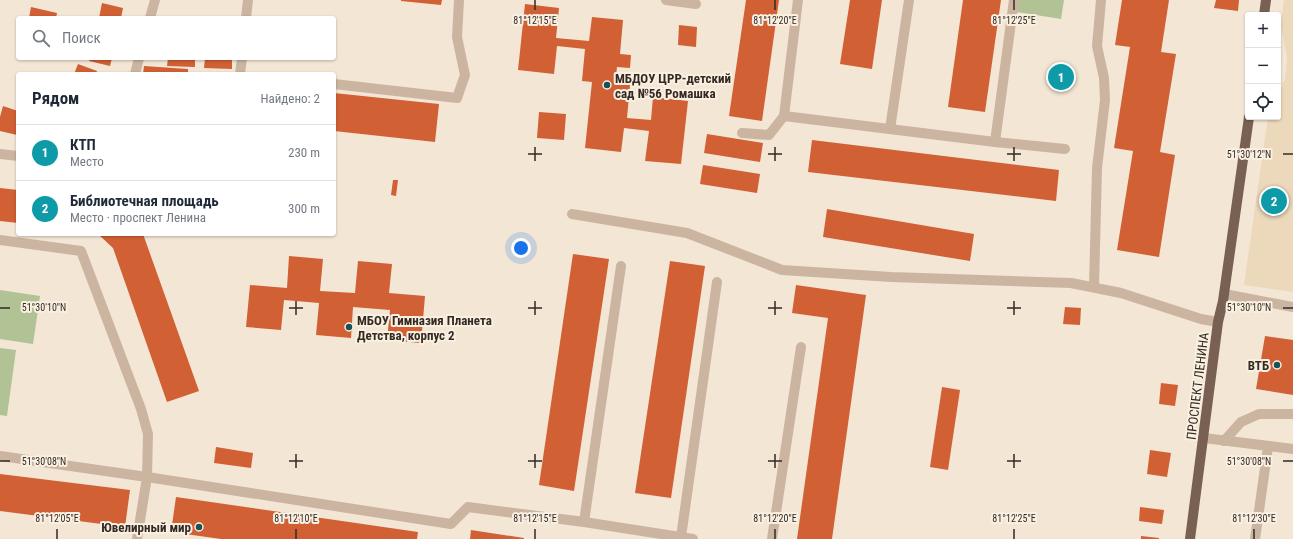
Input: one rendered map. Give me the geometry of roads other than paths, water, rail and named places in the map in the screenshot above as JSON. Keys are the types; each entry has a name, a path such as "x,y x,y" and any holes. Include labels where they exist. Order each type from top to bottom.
{"main road":[{"path":"1264,12 1266,0"},
{"name":"ПРОСПЕКТ ЛЕНИНА","path":"1190,539 1218,322 1224,294 1249,120"}],"street":[{"path":"151,16 155,0"},
{"path":"246,16 248,0"},
{"path":"336,84 457,98 465,75 457,37 459,0"},
{"path":"666,0 696,4"},
{"path":"742,133 769,136 784,116 798,0"},
{"path":"890,129 909,0"},
{"path":"995,142 1014,0"},
{"path":"1094,287 1097,175 1105,100 1104,78 1097,46 1101,0"},
{"path":"136,72 138,60"},
{"path":"240,72 242,60"},
{"path":"784,116 995,142 1065,149"},
{"path":"0,154 16,156"},
{"path":"572,214 687,233 782,270 891,277 1072,283 1121,293 1201,319 1218,322"},
{"path":"0,240 81,252 141,409 148,434 147,477 137,539"},
{"path":"584,522 621,266"},
{"path":"681,537 717,282"},
{"path":"1224,294 1293,307"},
{"path":"772,539 801,347"},
{"path":"1224,441 1241,422 1259,414 1293,414"},
{"path":"1204,438 1293,449"},
{"path":"1255,539 1268,447"},
{"path":"0,456 451,524 468,508 584,522 693,539"}],"place":[{"name":"КТП","path":"1061,77"},
{"name":"МБДОУ ЦРР-детский сад №56 Ромашка","path":"607,85"},
{"name":"Библиотечная площадь","path":"1274,201"},
{"name":"МБОУ Гимназия Планета Детства, корпус 2","path":"349,327"},
{"name":"ВТБ","path":"1277,365"},
{"name":"Ювелирный мир","path":"199,527"}]}
